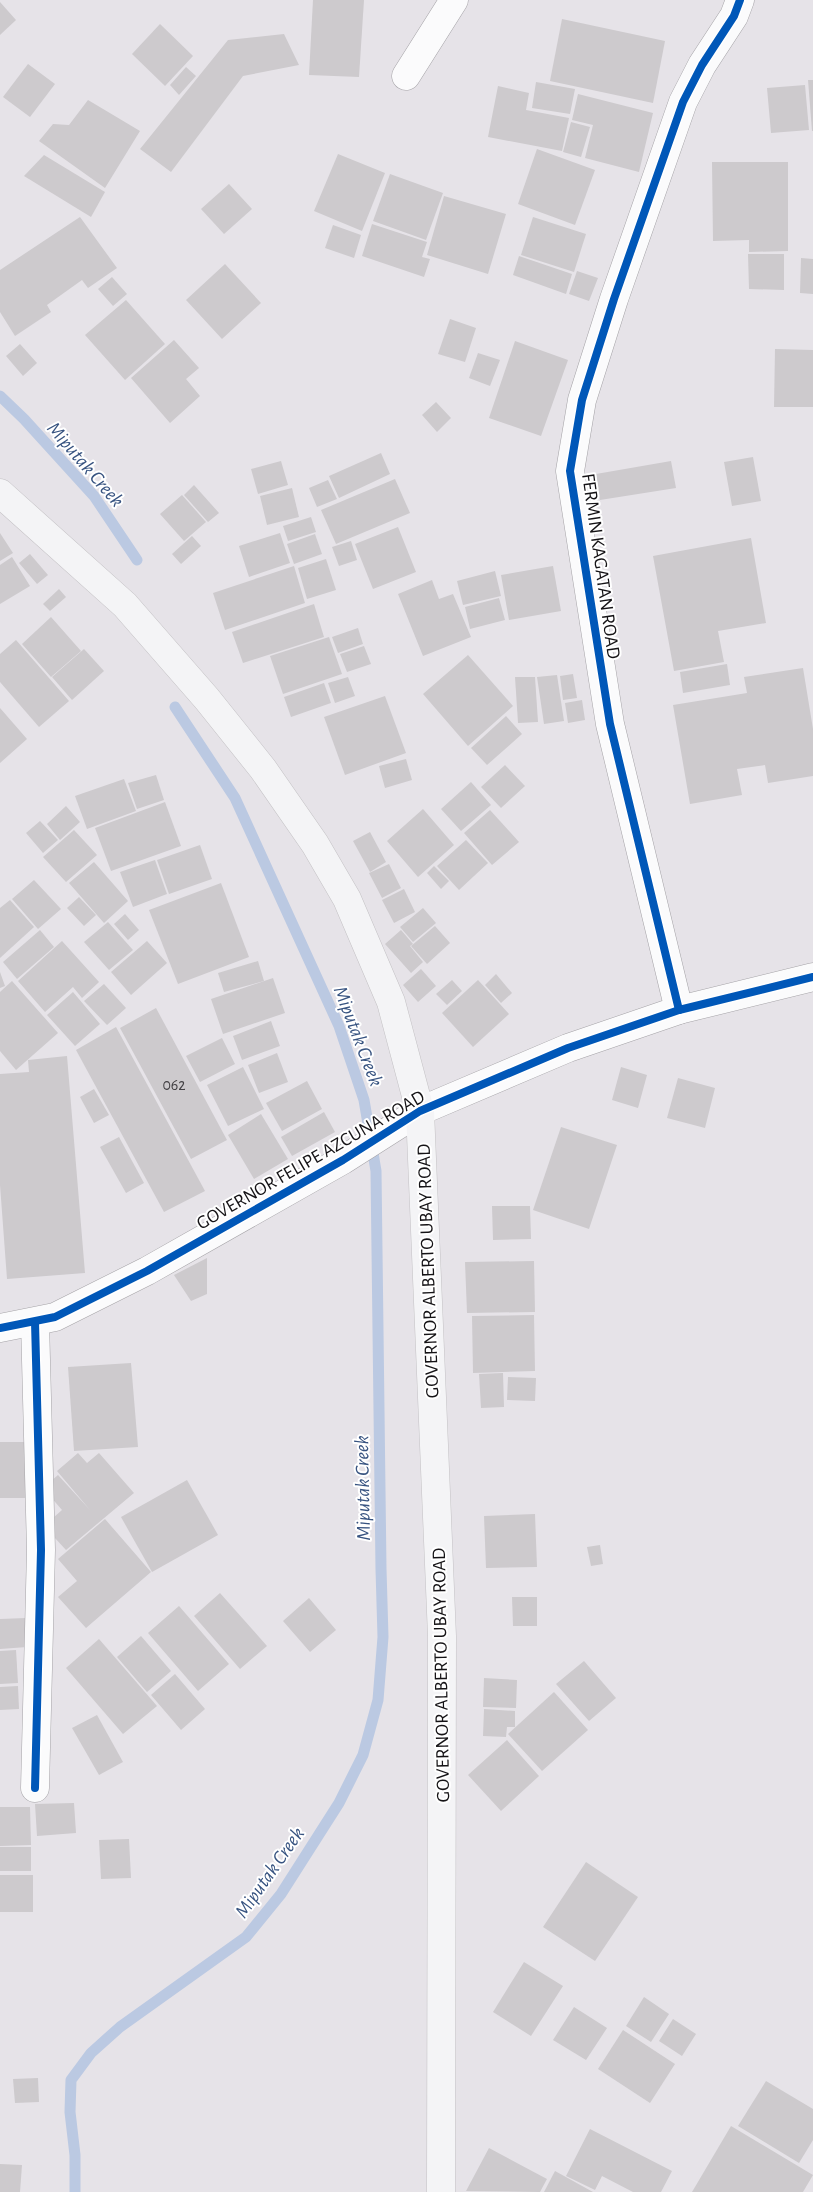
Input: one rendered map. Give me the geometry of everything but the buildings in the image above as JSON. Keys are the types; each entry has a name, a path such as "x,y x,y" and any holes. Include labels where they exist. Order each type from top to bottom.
{"main road":[{"name":"GOVERNOR ALBERTO UBAY ROAD","path":"0,493 125,605 207,699 263,769 310,836 347,899 391,1002 420,1112 442,1636 441,2192"}],"street":[{"path":"406,76 454,0"},
{"name":"FERMIN KAGATAN ROAD","path":"679,1010 610,724 570,471 582,400 614,299 683,102 702,65 734,16 740,0"},
{"name":"GOVERNOR FELIPE AZCUNA ROAD","path":"0,1328 56,1317 147,1271 343,1160 420,1112 568,1048 679,1010 813,977"},
{"path":"35,1322 41,1550 36,1788"}],"waterway":[{"name":"Miputak Creek","path":"0,396 24,419 94,496 137,560"},
{"name":"Miputak Creek","path":"75,2192 75,2155 70,2112 71,2080 91,2053 120,2027 246,1937 281,1894 339,1803 363,1755 378,1700 383,1637 376,1171 364,1100 339,1026 235,798 175,707"}],"cycle path":[{"path":"679,1010 610,724 570,471 582,400 614,299 683,102 702,65 734,16 740,0"},
{"path":"0,1328 55,1317 147,1271 343,1160 420,1111 568,1048 679,1010 813,977"},
{"path":"35,1322 41,1550 35,1788"}]}
